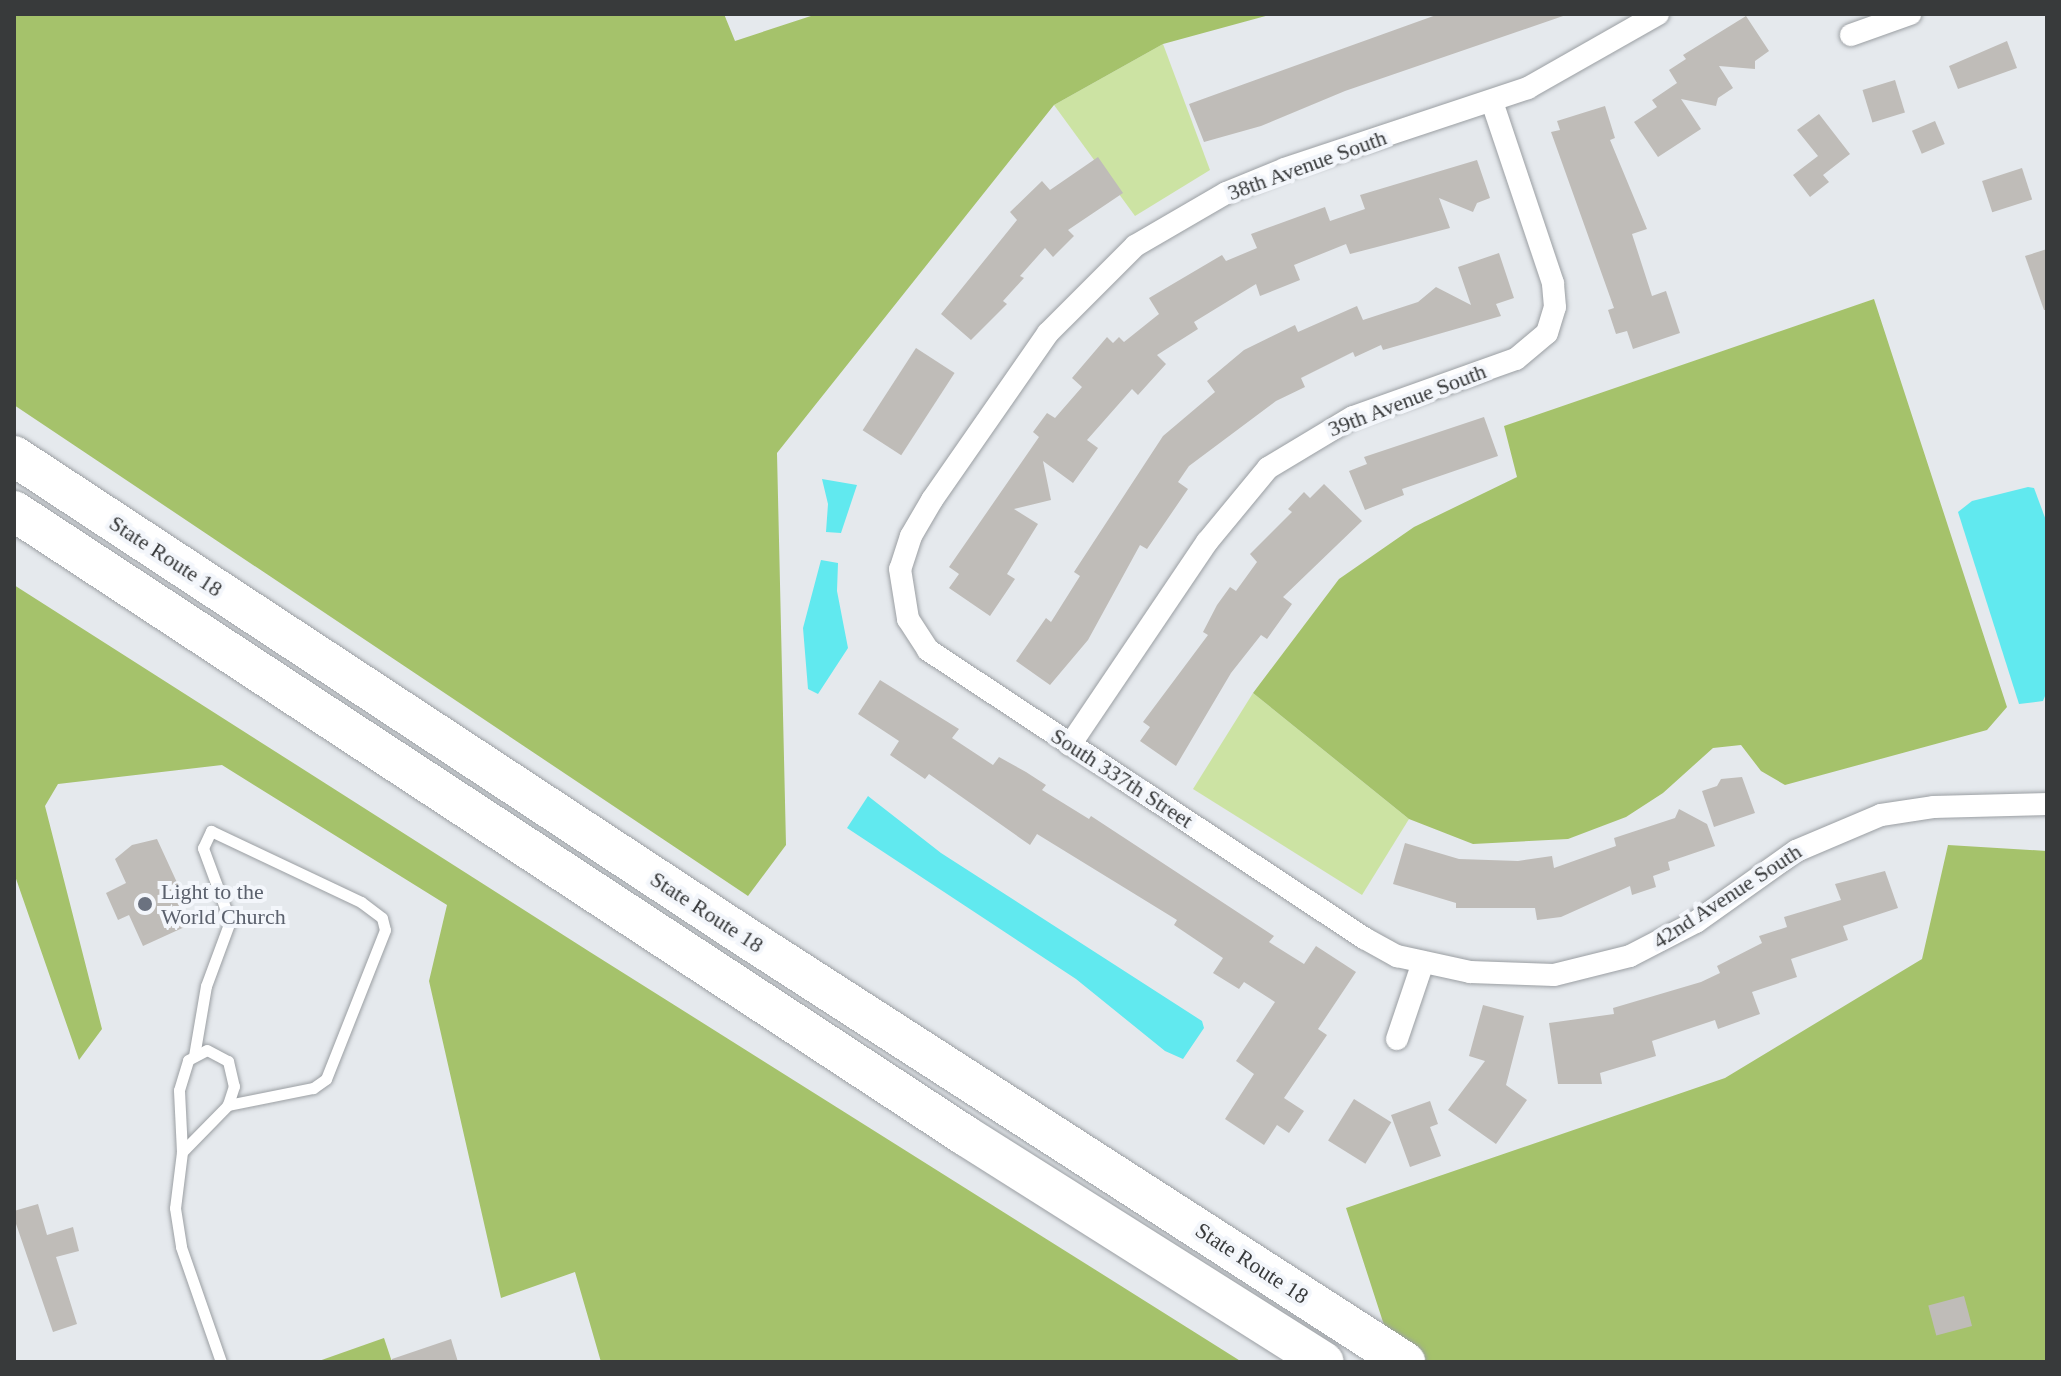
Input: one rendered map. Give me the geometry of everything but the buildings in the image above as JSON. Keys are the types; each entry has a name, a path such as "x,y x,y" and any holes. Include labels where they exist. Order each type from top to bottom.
{"highway":[{"name":"State Route 18","path":"14,456 747,938 1405,1362"},
{"name":"State Route 18","path":"14,511 952,1127 1324,1362"}],"street":[{"name":"38th Avenue South","path":"901,599 900,569 911,536 959,459 1048,333 1135,246 1226,193 1285,169 1492,102 1570,68 1658,14"},
{"path":"1851,35 1910,14"},
{"name":"39th Avenue South","path":"1070,745 1207,542 1268,468 1353,417 1516,359 1547,333 1555,307 1553,283 1492,102"},
{"name":"South 337th Street","path":"901,599 928,650 1364,938"},
{"name":"42nd Avenue South","path":"1364,938 1397,956 1508,975 1590,969 1666,939 1796,851 1860,822 1934,807 2047,804"},
{"path":"1397,1039 1423,962"}],"lane":[{"path":"221,1362 181,1247 175,1208 182,1152 179,1090 194,1056 206,986 230,921 203,848 211,831 361,902 382,918 385,930 326,1079 313,1088 228,1105"},
{"path":"182,1152 228,1105 234,1086 228,1061 207,1050 194,1056"}],"green space":[{"path":"14,14 724,14 735,41 817,14 1273,14 1163,44 1054,105 777,453 786,845 748,896 14,405"},
{"path":"1163,44 1210,170 1135,216 1054,105"},
{"path":"1874,299 2007,707 1987,730 1785,785 1761,771 1741,745 1713,748 1663,793 1626,817 1568,839 1473,844 1409,819 1253,693 1339,579 1414,527 1517,477 1504,426"},
{"path":"14,585 1242,1362 601,1362 575,1272 501,1298 429,981 447,905 222,765 58,784 45,806 102,1029 79,1060 14,873"},
{"path":"1253,693 1409,819 1362,895 1193,789"},
{"path":"1948,845 2047,851 2047,1362 1396,1362 1346,1208 1725,1078 1922,959"},
{"path":"384,1338 392,1362 316,1362"}],"water":[{"path":"822,479 857,485 841,533 826,532 828,504"},
{"path":"2034,488 2047,523 2047,691 2043,701 2019,704 1958,512 1972,501"},
{"path":"821,560 838,563 837,591 848,648 818,694 808,689 803,628"},
{"path":"868,796 941,853 1202,1021 1204,1028 1183,1059 1165,1051 1076,979 847,828"}],"place":[{"name":"Light to the World Church","path":"145,904"}]}
